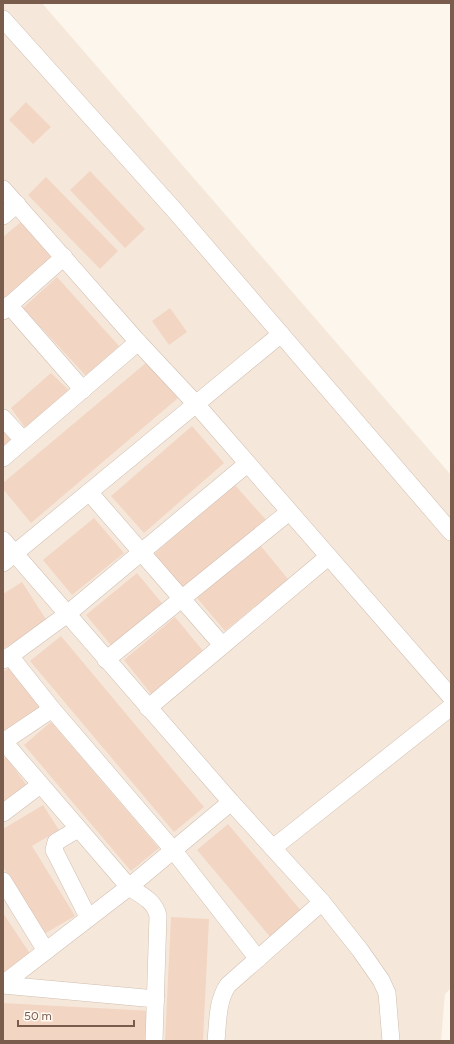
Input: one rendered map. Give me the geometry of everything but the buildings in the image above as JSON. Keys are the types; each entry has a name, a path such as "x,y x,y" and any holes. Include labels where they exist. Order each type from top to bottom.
{"street":[{"path":"3,19 171,206 451,532"},
{"path":"3,189 138,342 195,403 451,697"},
{"path":"3,216 17,204"},
{"path":"64,257 6,308 83,390"},
{"path":"9,559 195,403 281,334"},
{"path":"3,458 138,342"},
{"path":"3,418 23,440"},
{"path":"247,464 66,615 6,658 52,709 174,851 258,959"},
{"path":"89,492 222,645"},
{"path":"106,660 289,512"},
{"path":"3,540 9,559 66,615 231,802 322,902 381,980 387,993 391,1041"},
{"path":"148,708 328,557"},
{"path":"273,848 451,707"},
{"path":"52,709 4,742 129,887 152,903 156,910 158,916 154,1041"},
{"path":"3,812 40,785"},
{"path":"3,985 174,851 231,802"},
{"path":"78,829 56,842 54,850 88,917"},
{"path":"3,881 46,952"},
{"path":"216,1041 222,994 228,985 322,902"},
{"path":"3,985 156,999"}],"shaded area":[{"path":"3,3 42,3 451,475 451,988 445,994 441,1041 3,1041"}]}
